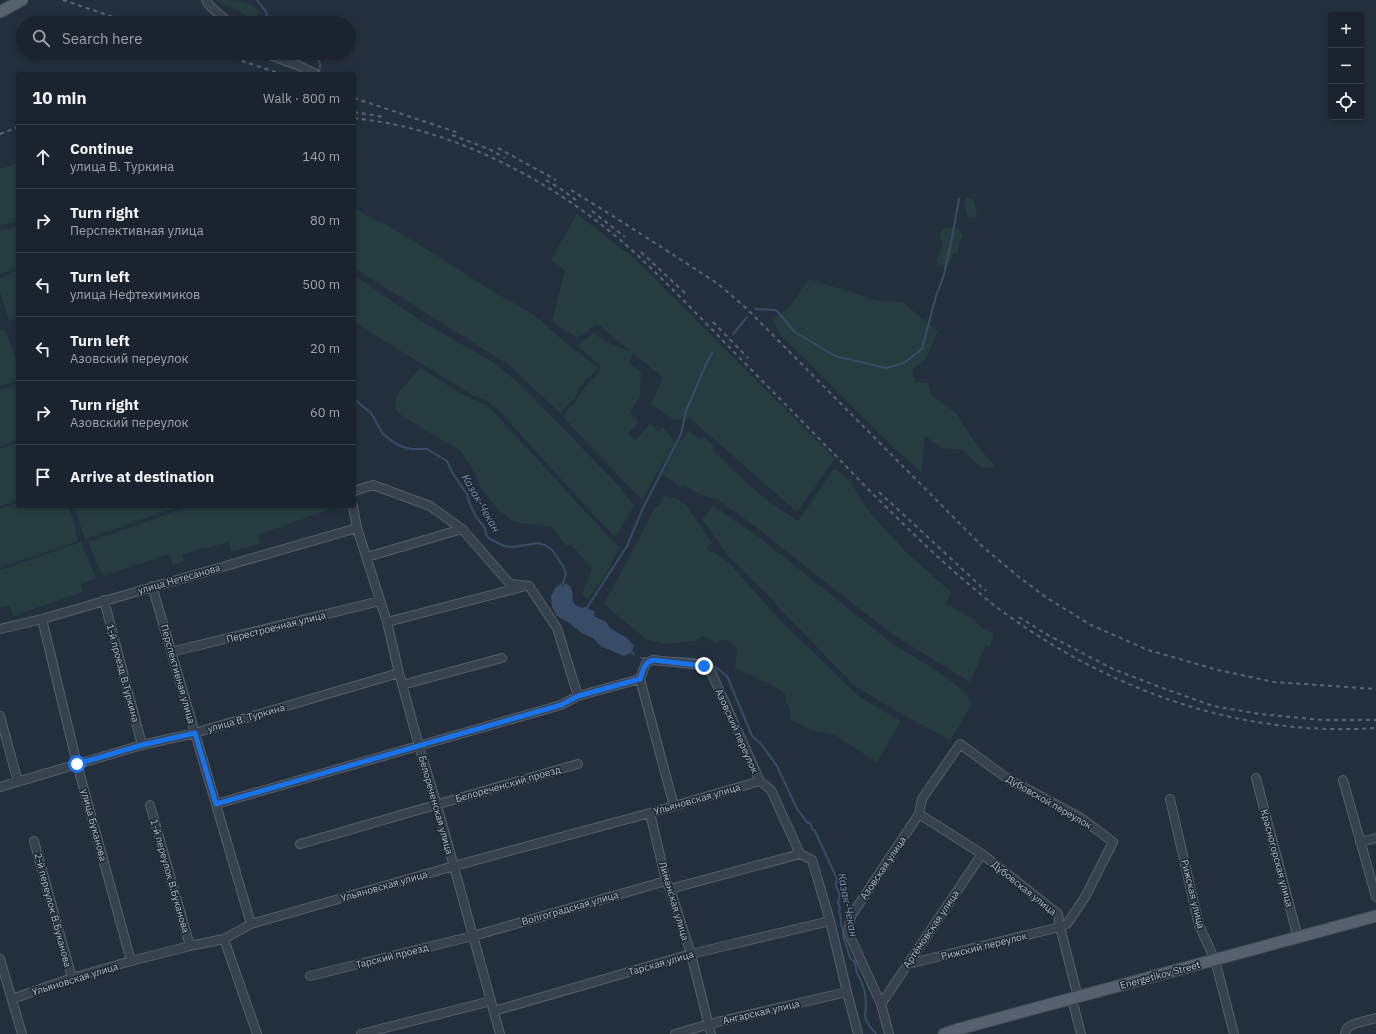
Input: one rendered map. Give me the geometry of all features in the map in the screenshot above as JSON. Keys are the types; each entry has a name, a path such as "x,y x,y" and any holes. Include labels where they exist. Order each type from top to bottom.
{"main road":[{"path":"0,12 22,0"},
{"name":"Energetikov Street","path":"944,1034 1376,916"}],"street":[{"path":"206,0 210,6 221,16"},
{"path":"281,60 311,72"},
{"path":"356,490 373,484 430,506 462,529 510,584 529,586"},
{"name":"Белореченская улица","path":"352,508 357,528 387,622 418,746 437,805 500,1034"},
{"name":"улица Нетесанова","path":"0,629 357,528"},
{"path":"367,557 462,529"},
{"name":"Перспективная улица","path":"152,586 251,924"},
{"path":"387,622 529,586"},
{"path":"529,586 557,628 578,696"},
{"name":"1-й проезд В.Туркина","path":"104,600 142,745"},
{"name":"Перестроечная улица","path":"171,652 380,601"},
{"name":"улица Буканова","path":"42,618 77,764 131,961"},
{"path":"402,685 502,658"},
{"name":"Азовский переулок","path":"640,679 646,663 653,660 701,665 706,668 712,674 760,781"},
{"name":"улица В. Туркина","path":"0,787 142,745 195,733 399,672"},
{"path":"216,804 561,705 578,696 640,679 674,806"},
{"path":"0,716 18,782"},
{"name":"Азовская улица","path":"889,1034 881,1004 848,932 851,916 918,814 922,799 960,744"},
{"name":"Дубовской переулок","path":"960,744 1008,779 1081,818 1114,842 1085,897 1067,924 1060,928"},
{"name":"Белореченский проезд","path":"300,844 578,764"},
{"name":"Красногорская улица","path":"1256,778 1298,938"},
{"path":"1343,780 1376,897"},
{"path":"760,781 771,790 800,854 812,860 830,921 858,1034"},
{"name":"Ульяновская улица","path":"12,999 72,978 131,961 224,939 251,924 760,781"},
{"name":"Рижская улица","path":"1170,799 1199,925 1215,960 1234,1034"},
{"name":"1-й переулок В.Буканова","path":"150,805 190,946"},
{"name":"Лиманская улица","path":"650,813 666,881 691,954 711,1034"},
{"name":"Дубовская улица","path":"918,814 982,854 1058,914 1081,1034"},
{"path":"1360,842 1376,838"},
{"name":"2-й переулок В.Буканова","path":"34,841 72,978"},
{"path":"670,890 800,854"},
{"name":"Артёмовская улица","path":"881,1004 982,854"},
{"name":"Волгоградская улица","path":"473,936 666,881"},
{"name":"Тарская улица","path":"494,1010 691,954 830,921"},
{"name":"Рижский переулок","path":"908,964 1060,928"},
{"name":"Тарский проезд","path":"310,976 473,936"},
{"path":"224,939 257,1034"},
{"path":"0,959 22,1034"},
{"name":"Ангарская улица","path":"675,1034 709,1024 847,992"},
{"path":"361,1034 491,1000"},
{"path":"1345,1034 1347,1028 1354,1024 1376,1018"}],"green space":[{"path":"216,0 248,3 256,8 258,16 246,16 240,11"},
{"path":"16,164 16,221 0,225 0,169"},
{"path":"966,197 973,199 977,215 975,217 967,217 964,201"},
{"path":"356,208 365,215 385,224 489,289 526,310 540,320 568,345 597,366 596,371 580,387 575,398 560,413 509,365 356,269"},
{"path":"577,214 635,259 835,459 797,512 690,418 675,420 651,404 663,378 633,353 629,363 641,372 640,396 630,412 639,422 628,433 635,440 651,423 658,432 663,427 675,443 642,500 572,427 570,423 567,422 564,416 567,410 576,401 583,389 599,373 601,366 578,347 579,344 593,333 609,343 631,352 598,324 578,338 552,322 565,270 551,260"},
{"path":"16,227 16,269 0,274 0,231"},
{"path":"945,228 958,228 963,236 959,244 958,253 953,253 950,263 940,266 936,262 942,247 940,232"},
{"path":"16,271 16,319 9,321 0,291 0,278"},
{"path":"356,276 420,320 494,363 521,385 620,487 634,506 617,535 612,534 606,528 497,408 485,400 472,395 356,323"},
{"path":"809,279 877,301 902,302 938,331 925,360 912,370 915,382 928,383 932,396 956,413 974,441 995,467 982,468 963,450 942,448 925,436 921,472 896,450 780,334 773,320 791,305"},
{"path":"0,330 4,330 16,359 16,381 0,386"},
{"path":"421,368 458,392 489,407 619,548 608,572 588,599 582,595 592,569 572,545 565,545 552,527 514,522 499,511 481,488 473,469 459,449 429,433 401,415 396,410 395,402 398,394"},
{"path":"16,385 16,441 0,446 0,390"},
{"path":"688,430 699,439 705,438 712,444 714,451 750,486 768,501 798,521 834,469 851,481 857,494 870,513 906,552 951,592 946,604 974,620 982,628 994,634 990,647 986,645 970,682 903,641 879,624 748,521 716,499 699,494 685,485 681,487 662,474"},
{"path":"16,444 16,501 0,506 0,449"},
{"path":"664,496 676,498 686,505 712,543 706,549 717,554 730,564 777,617 853,691 863,699 901,721 876,763 834,735 813,731 790,719 790,708 786,703 785,693 768,683 735,668 737,647 724,639 716,642 702,636 695,641 665,644 646,639 604,604 655,507 658,507"},
{"path":"16,504 16,508 69,508 76,529 75,531 78,541 0,567 0,509"},
{"path":"713,506 760,538 890,642 934,669 964,691 972,704 950,740 898,712 855,686 776,605 773,600 728,556 702,519"},
{"path":"75,508 175,508 85,539"},
{"path":"185,508 332,508 258,535 260,544 231,552 229,542 182,554 184,561 173,565 169,554 104,575 99,569 88,542"},
{"path":"81,542 96,578 81,584 83,592 13,616 10,605 0,608 0,570"}],"water":[{"path":"565,583 572,589 574,603 578,607 585,607 595,612 594,616 606,622 610,628 628,639 634,646 631,653 624,656 602,647 593,638 582,633 557,616 552,607 551,596 556,587 561,584 562,588"}],"waterway":[{"name":"Казак-Чекан","path":"257,0 267,13 266,16"},
{"name":"Казак-Чекан","path":"318,60 320,62 319,72"},
{"path":"755,309 776,310 795,332 835,356 886,368 904,363 922,349 936,296 943,278 959,199"},
{"path":"733,334 747,317"},
{"path":"586,609 627,546 643,508 681,434 686,411 712,353"},
{"name":"Казак-Чекан","path":"356,401 371,413 383,434 396,444 412,449 427,449 447,461 452,472 467,494 476,517 485,528 486,535 490,539 504,546 513,547 538,543 545,545 552,550 563,566 566,574 561,588 562,589"},
{"name":"Казак-Чекан","path":"630,651 634,654"},
{"name":"Казак-Чекан","path":"641,658 648,658"},
{"name":"Казак-Чекан","path":"672,658 701,660 711,664 727,676 752,736 762,745 777,766 797,809 807,822 811,824 812,829 815,831 837,879 836,886 840,895 838,902 843,935 850,958 855,962 857,973 865,992 865,1017 868,1024 876,1034"}],"railway":[{"path":"63,0 110,16"},
{"path":"240,60 275,72"},
{"path":"356,99 459,133"},
{"path":"356,112 384,117"},
{"path":"356,118 397,125 429,133 493,158 553,191 609,230 659,276 864,485 930,550 993,604 1047,642 1091,666 1135,687 1181,704 1229,716 1277,725 1326,729 1376,728"},
{"path":"0,134 16,128"},
{"path":"452,135 489,149 505,158"},
{"path":"498,148 556,180"},
{"path":"546,180 576,200"},
{"path":"571,190 717,283 746,308 983,547 1047,598 1091,625 1148,650 1218,670 1274,682 1376,689"},
{"path":"592,211 625,237"},
{"path":"641,252 685,293"},
{"path":"713,322 748,358"},
{"path":"879,492 986,591"},
{"path":"1019,617 1046,634 1113,669 1213,706 1260,714 1322,720 1376,720"}],"route":[{"path":"77,764 142,745 195,733 216,804 561,705 578,696 640,679 644,666 649,661 653,660 704,666"}]}
